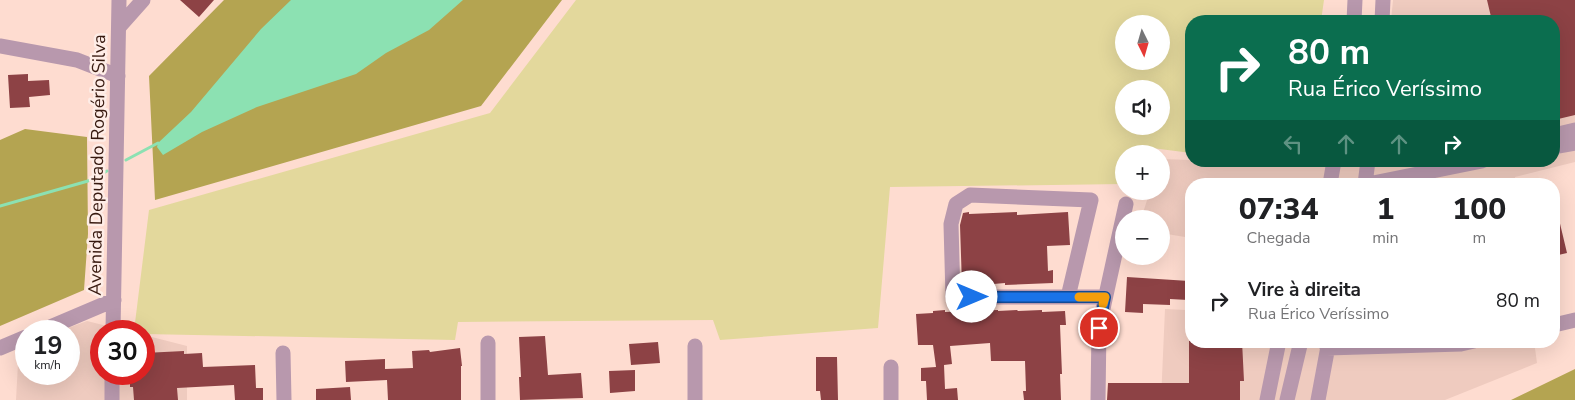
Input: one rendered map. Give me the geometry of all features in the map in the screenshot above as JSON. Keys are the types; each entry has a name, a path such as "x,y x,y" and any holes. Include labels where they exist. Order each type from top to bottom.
{"street":[{"name":"Avenida Deputado Rogério Silva","path":"113,320 119,0"},
{"path":"119,28 144,0"},
{"path":"1354,15 1355,0"},
{"path":"1382,15 1383,0"},
{"path":"0,46 77,60 118,76"},
{"path":"1560,134 1575,130"},
{"path":"1560,146 1575,143"},
{"path":"1396,178 1452,167"},
{"path":"1068,297 1090,200 970,195 956,204 951,224 953,297 1068,297 1105,297"},
{"path":"1098,400 1099,328 1126,204"},
{"path":"67,320 114,300"},
{"path":"1560,324 1575,320"},
{"path":"0,348 15,342"},
{"path":"488,343 488,400"},
{"path":"695,346 695,400"},
{"path":"1267,400 1278,348"},
{"path":"1287,400 1299,348"},
{"path":"1318,400 1327,348"},
{"path":"284,352 284,400"},
{"path":"891,367 891,400"},
{"path":"112,385 112,400"}],"shaded area":[{"path":"224,0 562,0 481,106 155,200 149,76"},
{"path":"291,0 463,0 429,30 386,53 356,74 257,107 202,132 163,155 157,147 158,143 191,112 261,29"},
{"path":"576,0 1324,0 1322,15 1185,15 1185,152 1170,150 1170,145 1115,145 1115,184 890,187 878,328 720,340 713,320 458,322 455,340 155,334 155,320 135,320 149,210 490,113"},
{"path":"1393,0 1575,0 1575,162 1560,166 1560,15 1392,15"},
{"path":"25,129 87,137 88,234 84,290 0,326 0,140"},
{"path":"1170,159 1185,160 1185,167 1555,167 1515,178 1185,178 1185,237 1170,234 1170,210 1144,210 1147,200 1170,200"},
{"path":"1165,309 1185,310 1185,348 1535,348 1537,363 1445,400 1161,400"},
{"path":"90,322 90,385 155,385 155,338 187,346 187,400 16,400 17,385 80,385 80,324"},
{"path":"1575,369 1575,400 1511,400"}],"building":[{"path":"180,0 214,0 199,17"},
{"path":"1487,0 1575,0 1575,115 1560,119 1560,15 1491,15"},
{"path":"28,74 28,81 49,80 50,95 29,97 30,107 10,108 8,75"},
{"path":"969,212 969,214 1017,212 1017,215 1068,212 1070,245 1047,246 1048,271 1053,270 1053,283 962,285 960,225 963,213"},
{"path":"1560,224 1567,253 1560,255"},
{"path":"1127,277 1185,281 1185,300 1170,299 1170,305 1143,304 1143,313 1125,312"},
{"path":"945,310 945,312 998,310 1065,311 1066,325 1060,325 1061,400 1024,400 1023,391 1026,391 1025,361 991,361 990,343 950,346 952,364 944,365 945,389 957,388 958,400 927,400 926,381 921,381 921,368 936,367 933,345 918,345 916,314"},
{"path":"545,336 548,375 581,373 583,398 520,400 519,337"},
{"path":"658,342 660,363 631,365 629,344"},
{"path":"460,348 462,366 461,400 388,400 387,380 346,382 345,361 385,359 385,369 413,368 412,351 429,350 430,352"},
{"path":"1189,348 1242,348 1244,381 1240,381 1240,400 1107,400 1108,383 1189,383"},
{"path":"184,351 184,354 202,353 203,367 255,365 256,388 263,388 263,400 235,400 234,385 177,388 178,400 134,400 133,387 130,387 130,385 155,385 155,352"},
{"path":"816,357 837,357 838,400 821,400 820,391 816,391"},
{"path":"635,370 635,391 610,393 609,371"},
{"path":"350,387 351,400 316,400 316,389"}],"waterway":[{"path":"126,160 158,143"},
{"path":"0,206 88,181 107,171"}],"slow traffic":[{"path":"1079,297 1105,297 1103,304"}],"route":[{"path":"972,297 1105,297 1099,328"}]}
